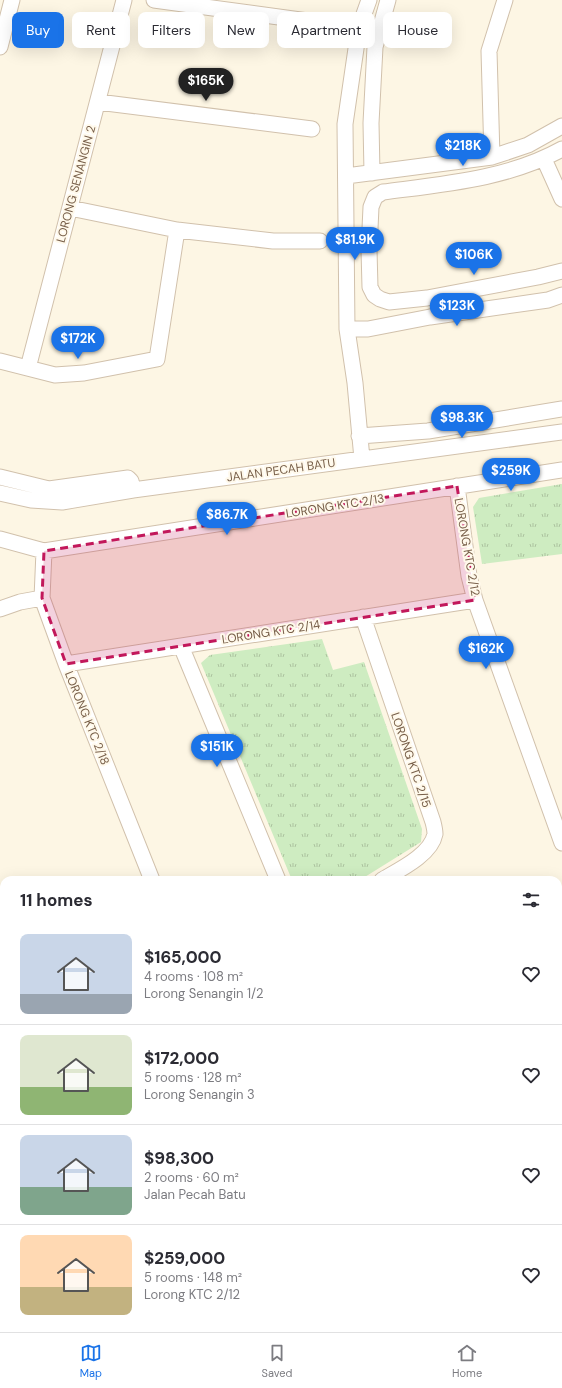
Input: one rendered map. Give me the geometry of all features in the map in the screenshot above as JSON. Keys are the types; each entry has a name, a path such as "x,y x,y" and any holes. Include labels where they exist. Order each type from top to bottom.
{"street":[{"path":"0,47 12,0"},
{"name":"LORONG SENANGIN 2","path":"28,368 124,0"},
{"path":"154,0 277,17"},
{"path":"364,12 369,0"},
{"path":"372,173 371,123 375,47 388,0"},
{"path":"492,157 489,51 505,0"},
{"path":"355,48 345,124 347,329 355,383 362,459"},
{"path":"98,102 312,129"},
{"path":"346,176 492,157 528,145 562,126"},
{"path":"562,149 544,159 482,178 383,192 375,198 371,207 369,250 370,288 374,295 389,302 427,298 538,277 562,270"},
{"path":"544,159 562,199"},
{"path":"418,167 422,187"},
{"path":"70,208 177,230 273,241 320,241"},
{"path":"0,361 55,375 84,373 156,360 177,230"},
{"path":"347,329 368,329 430,317 548,300 562,295"},
{"path":"427,298 430,317"},
{"path":"359,436 428,431 562,409"},
{"name":"JALAN PECAH BATU","path":"0,493 31,500 62,502 133,490 562,432"},
{"name":"LORONG KTC 2/12","path":"562,470 457,486 469,576 475,600 562,843"},
{"path":"0,476 49,489 128,478 131,481 133,490"},
{"name":"LORONG KTC 2/13","path":"0,539 44,551 457,486"},
{"name":"LORONG KTC 2/18","path":"44,551 42,598 66,664 150,876"},
{"path":"0,609 20,602 42,598"},
{"name":"LORONG KTC 2/14","path":"66,664 475,600"},
{"name":"LORONG KTC 2/15","path":"362,617 433,822 435,833 431,845 422,855 388,876"},
{"path":"182,646 276,876"}],"highlighted area":[{"path":"457,486 475,600 66,664 42,598 44,551"}],"green space":[{"path":"562,484 562,554 482,564 473,507 479,498"},
{"path":"322,639 333,670 364,662 422,829 421,842 366,876 290,876 201,663 210,655"}]}
